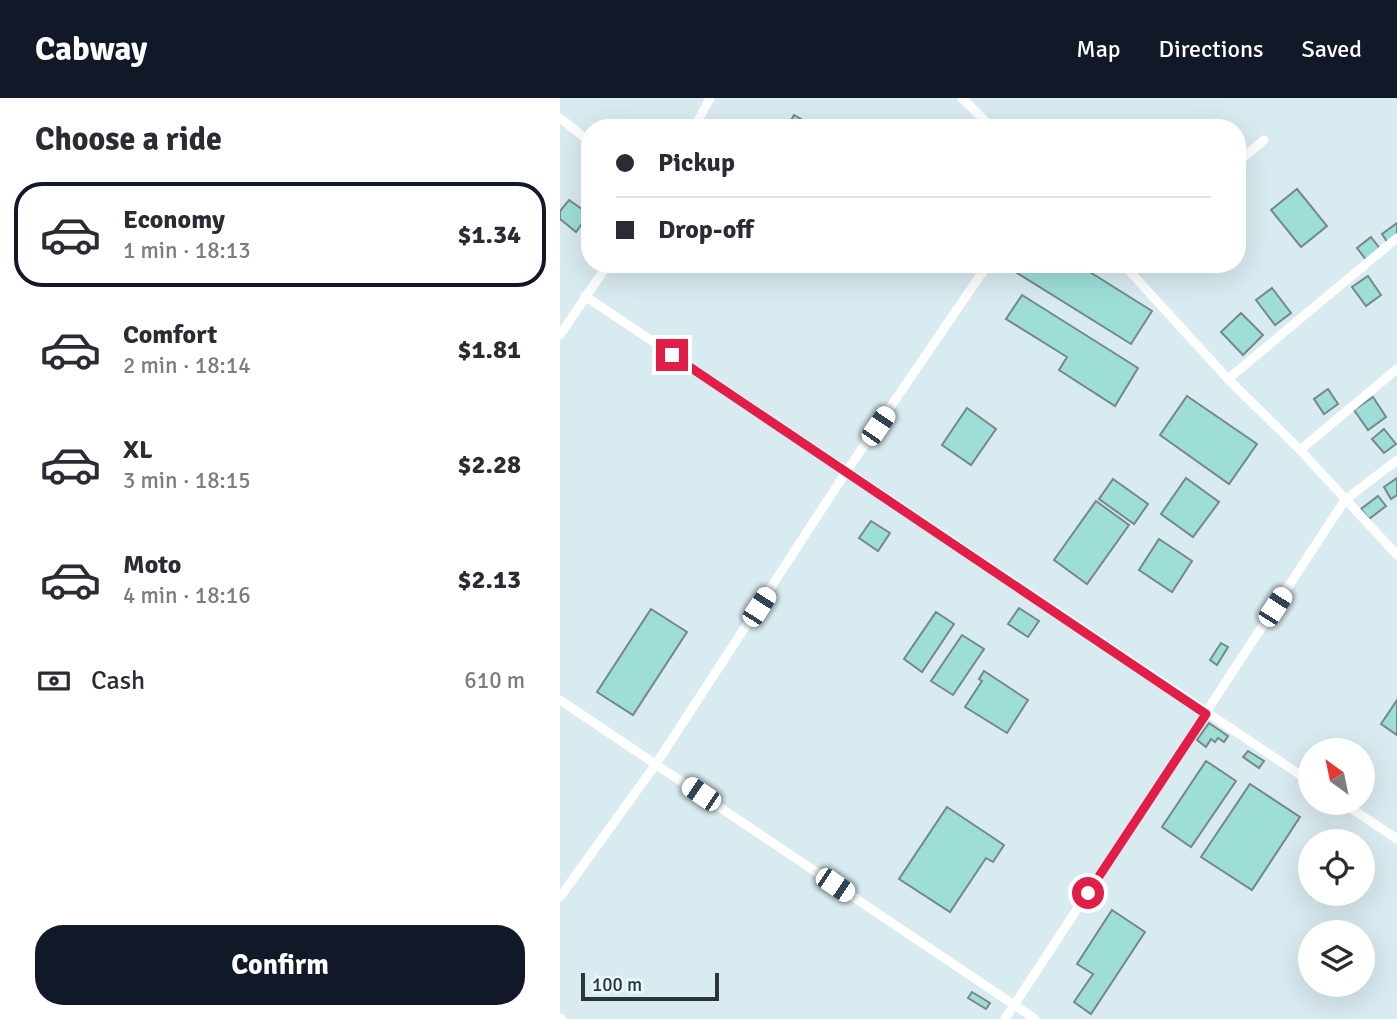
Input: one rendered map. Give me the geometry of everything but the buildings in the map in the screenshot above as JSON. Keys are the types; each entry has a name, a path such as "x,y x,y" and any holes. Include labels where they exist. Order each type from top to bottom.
{"street":[{"path":"699,119 710,98"},
{"path":"962,98 983,119"},
{"path":"560,118 581,135"},
{"path":"1246,156 1264,141"},
{"path":"1228,379 1397,238"},
{"path":"560,335 602,273"},
{"path":"560,897 656,764 846,472 982,273"},
{"path":"1131,273 1228,379 1300,450 1397,555"},
{"path":"585,296 1298,774"},
{"path":"1300,450 1397,369"},
{"path":"1005,1019 1345,500 1397,460"},
{"path":"560,700 1035,1019"},
{"path":"1362,816 1397,839"}],"route":[{"path":"672,355 1206,714 1088,893"}]}
